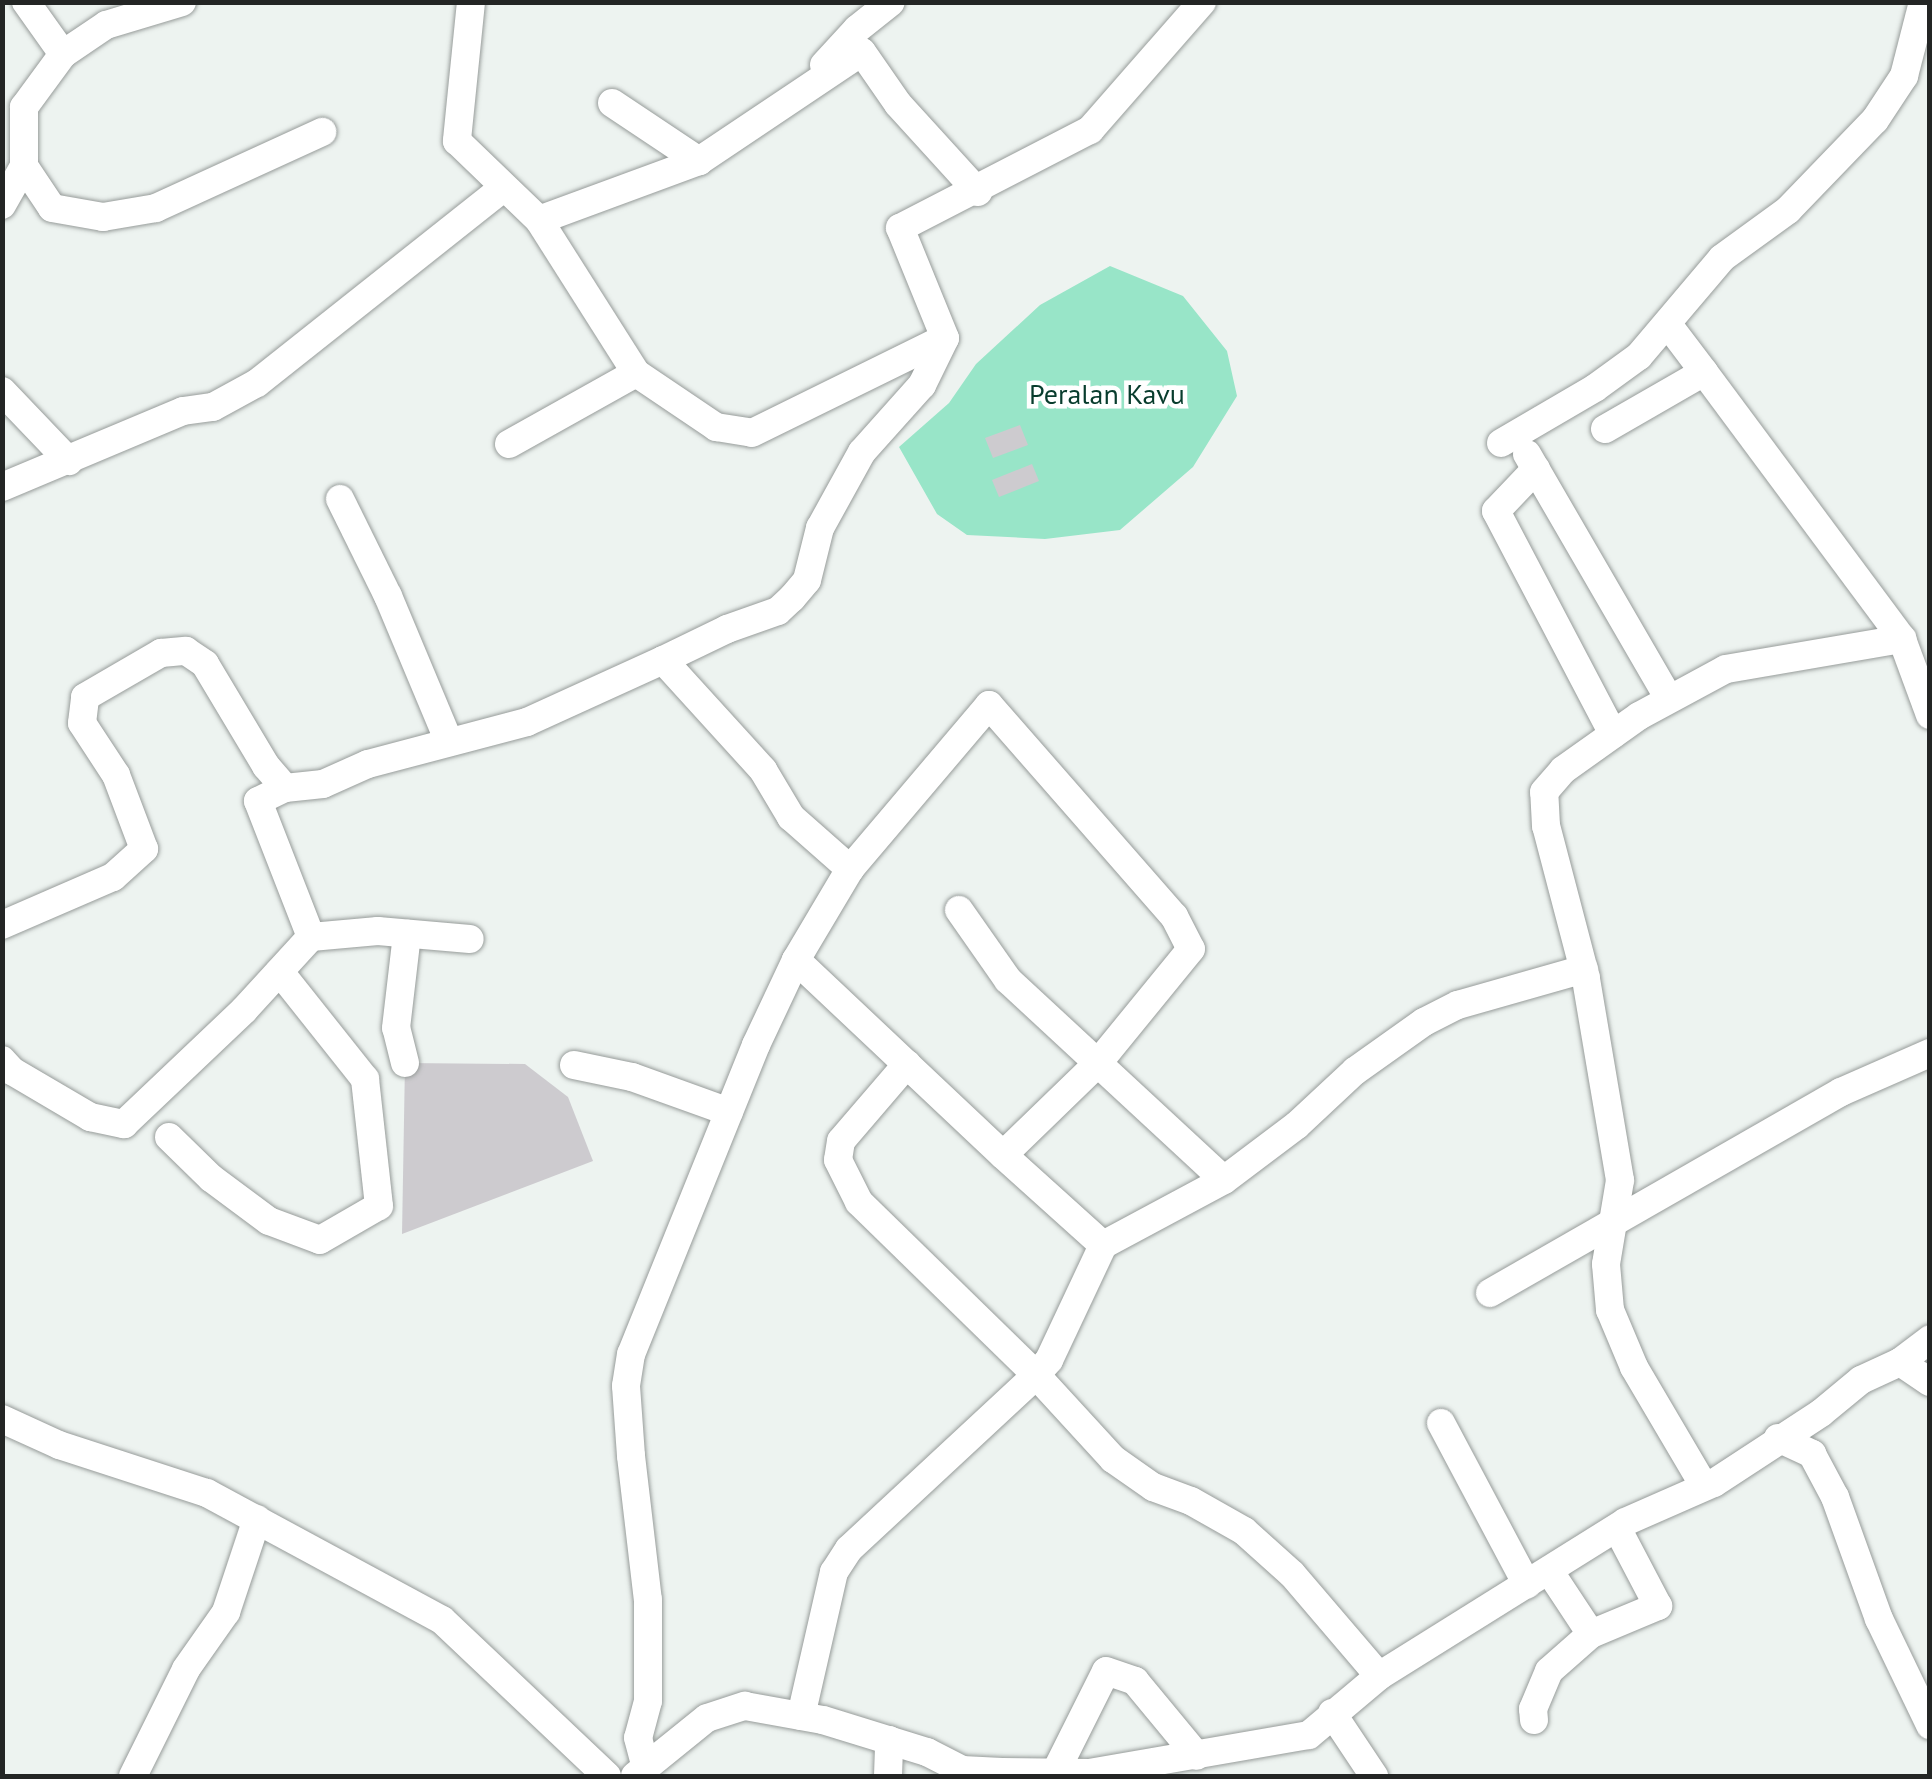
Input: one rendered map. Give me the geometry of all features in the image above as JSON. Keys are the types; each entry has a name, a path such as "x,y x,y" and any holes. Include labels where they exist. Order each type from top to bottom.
{"street":[{"path":"26,2 63,54"},
{"path":"2,205 24,166 24,107 63,54 106,24 182,2"},
{"path":"471,2 457,140 539,220 636,374 716,426 752,434 945,338"},
{"path":"803,89 857,29 891,2"},
{"path":"311,937 258,802 285,788 323,784 368,764 527,722 727,629 778,611 806,580 820,528 862,452 922,385 945,338 900,228 978,192 1090,130 1202,2"},
{"path":"1669,700 1536,469 1509,438 1638,356 1722,258 1788,210 1875,120 1904,76 1923,2"},
{"path":"539,220 699,161 862,52 898,104 978,192"},
{"path":"612,103 699,161"},
{"path":"24,166 52,208 102,217 156,208 322,132"},
{"path":"2,487 183,412 213,408 257,383 503,188"},
{"path":"1666,323 1902,638 1930,715"},
{"path":"1605,429 1704,372"},
{"path":"509,444 636,374"},
{"path":"2,391 69,461"},
{"path":"1536,469 1496,510 1613,734"},
{"path":"340,499 388,596 449,742"},
{"path":"1704,1486 1634,1367 1610,1310 1606,1264 1620,1180 1584,969 1546,826 1544,792 1563,770 1613,734 1726,669 1902,638"},
{"path":"2,925 113,878 144,849 116,775 82,723 84,698 161,653 186,651 205,664 266,766 285,788"},
{"path":"663,660 763,770 791,818 850,870"},
{"path":"639,1771 638,1738 648,1701 648,1600 626,1386 631,1354 729,1112 796,960 850,870 989,705 1174,916 1191,949 1098,1063 1003,1155"},
{"path":"960,910 1008,980 1224,1180"},
{"path":"2,1060 12,1071 90,1117 124,1124 311,937 378,931 470,939"},
{"path":"405,1062 396,1028 408,934"},
{"path":"796,960 1103,1244"},
{"path":"802,1716 834,1572 849,1549 1036,1376 1054,1349 1103,1244 1224,1180 1297,1124 1355,1071 1424,1022 1458,1005 1584,969"},
{"path":"169,1136 211,1178 269,1221 320,1240 379,1206 365,1079 280,972"},
{"path":"1490,1294 1613,1219 1841,1092 1930,1053"},
{"path":"907,1064 841,1141 838,1160 859,1202 1036,1376 1112,1460 1152,1488 1191,1501 1244,1532 1292,1574 1379,1676"},
{"path":"574,1065 632,1077 729,1112"},
{"path":"639,1771 707,1718 744,1706 802,1716 889,1740 962,1770 1014,1775 1054,1775 1197,1756 1309,1735 1379,1676 1617,1528 1704,1486 1822,1413 1861,1380 1900,1362 1930,1339"},
{"path":"1900,1362 1930,1382"},
{"path":"2,1419 59,1444 207,1493 442,1620 607,1776"},
{"path":"1440,1423 1538,1579 1591,1634"},
{"path":"1778,1438 1812,1454 1834,1497 1879,1618 1930,1725"},
{"path":"133,1776 186,1669 226,1612 257,1519"},
{"path":"1534,1720 1533,1709 1549,1671 1591,1634 1658,1606 1617,1528"},
{"path":"1054,1775 1106,1671 1135,1682 1197,1756"},
{"path":"1332,1713 1374,1776"},
{"path":"888,1776 889,1740"}],"green space":[{"name":"Peralan Kavu","path":"1110,266 1183,296 1227,351 1237,396 1193,467 1120,530 1045,539 967,535 937,514 899,447 949,403 976,364 1040,305"}],"building":[{"path":"1020,425 1028,445 993,458 985,438"},
{"path":"1032,464 1039,481 999,497 992,480"},
{"path":"405,1063 525,1064 568,1097 593,1161 402,1234"}]}
